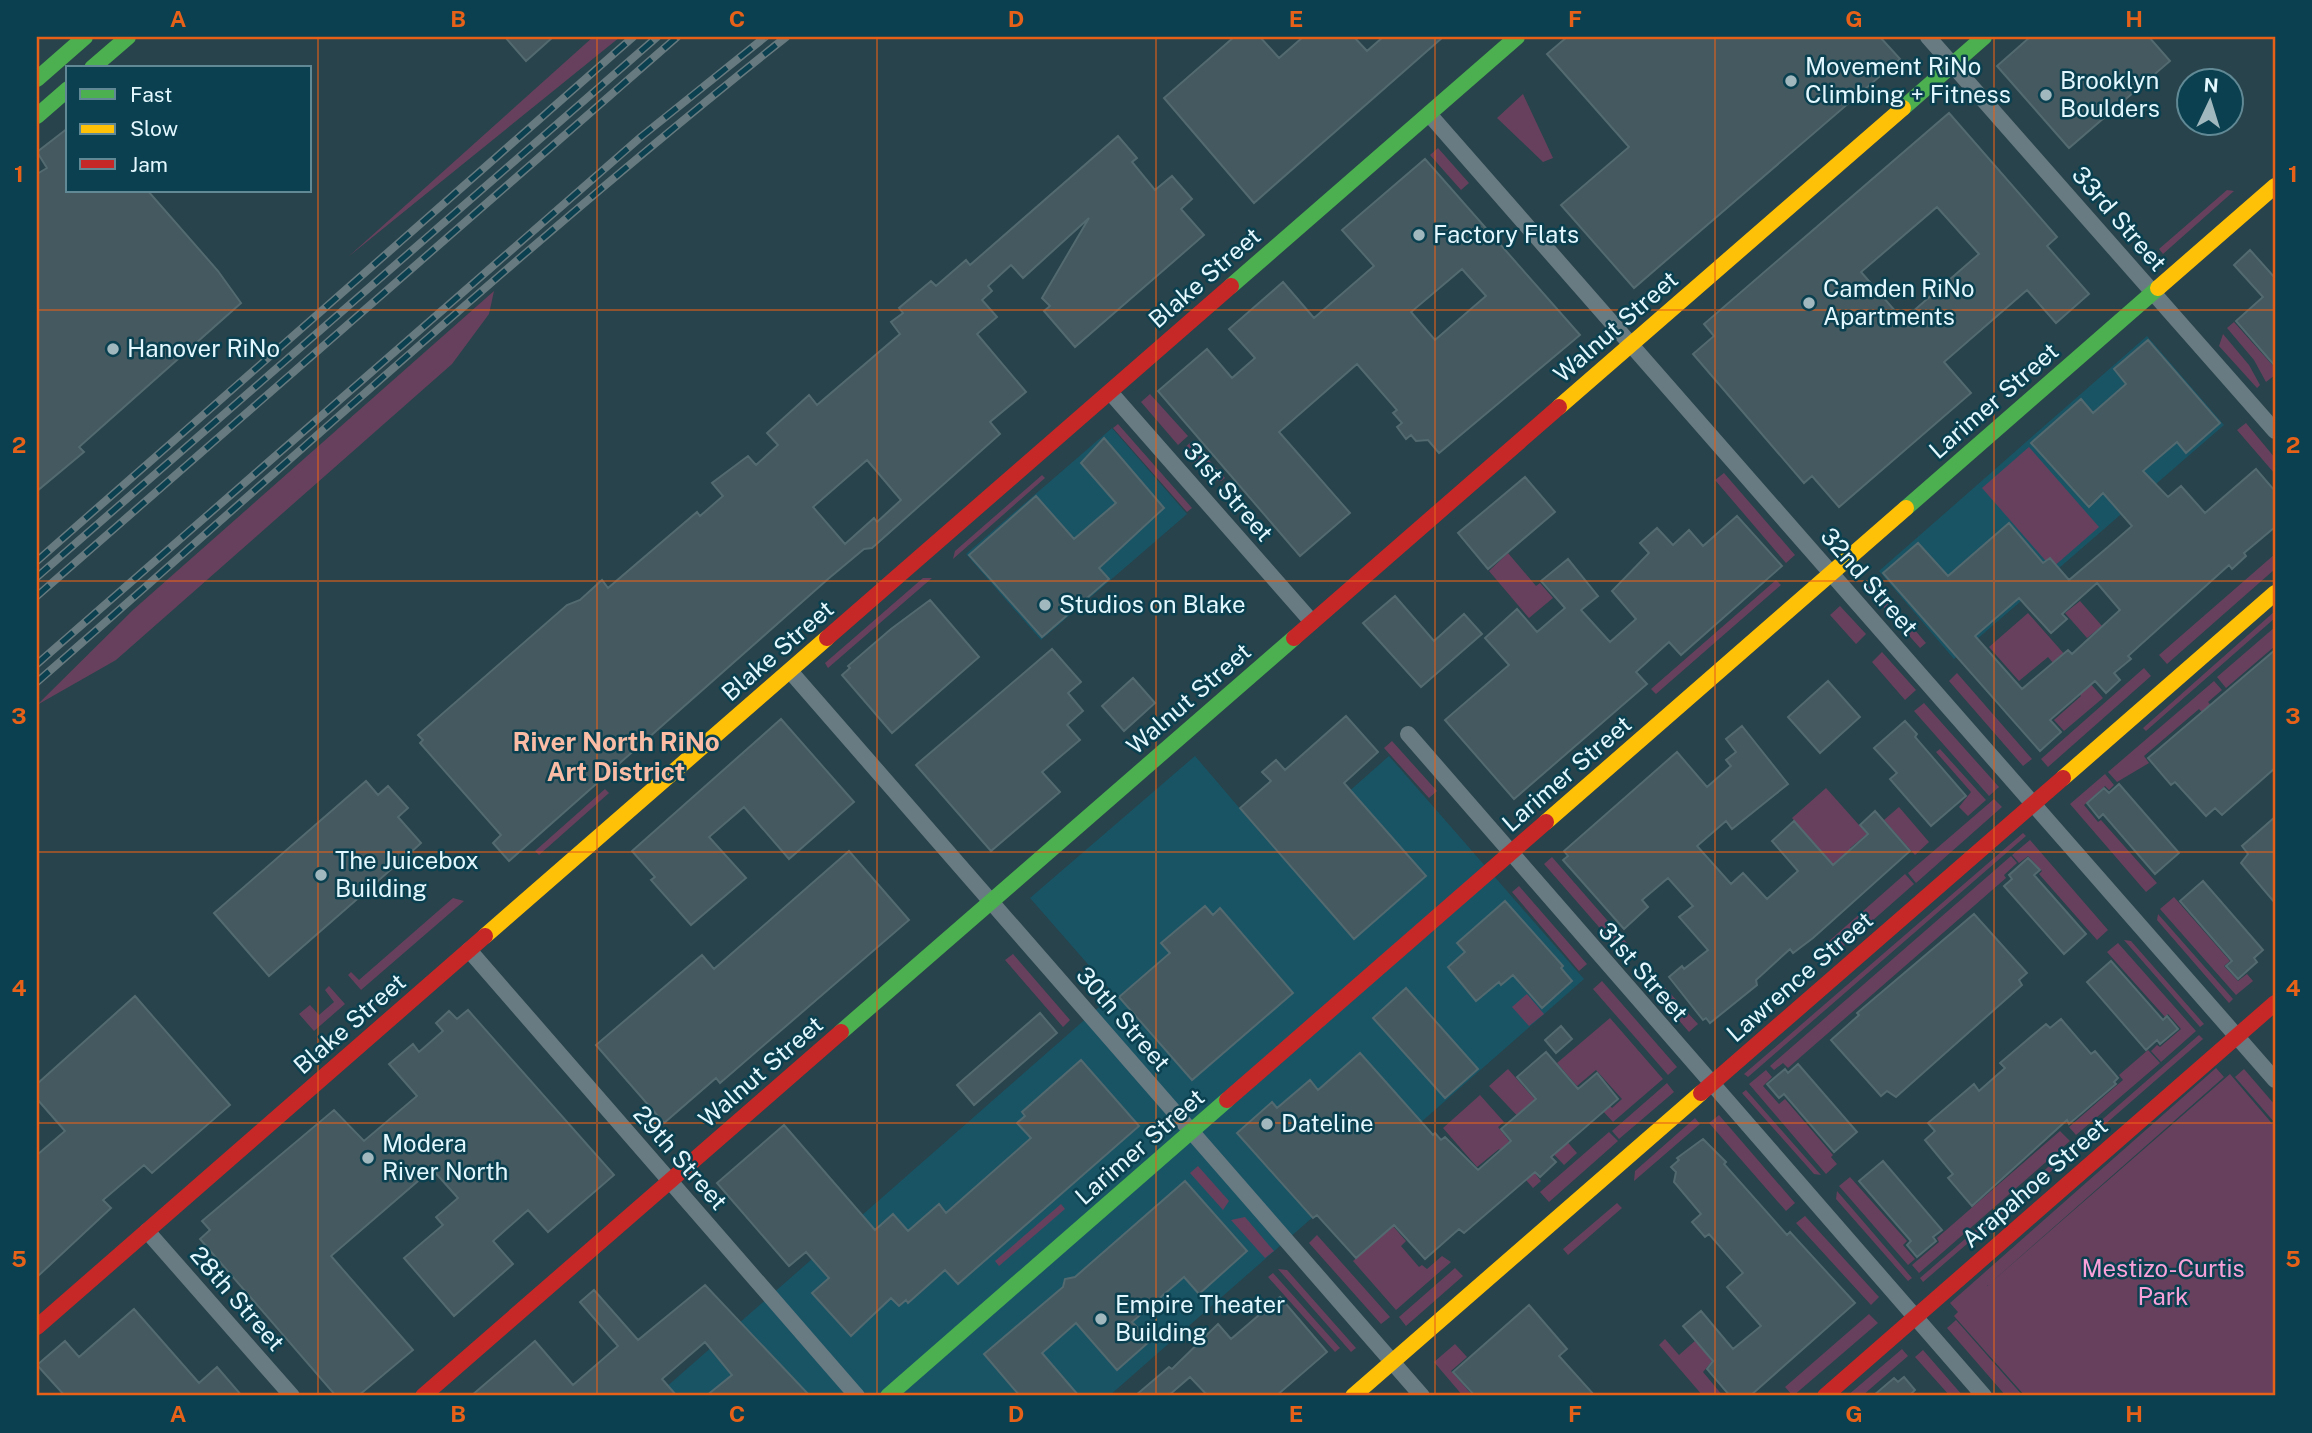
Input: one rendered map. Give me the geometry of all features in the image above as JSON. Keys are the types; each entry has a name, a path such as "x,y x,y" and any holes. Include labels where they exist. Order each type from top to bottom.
{"street":[{"path":"37,79 85,37"},
{"path":"94,66 128,37"},
{"name":"Blake Street","path":"37,1327 1517,37"},
{"name":"33rd Street","path":"1928,37 2275,431"},
{"name":"Walnut Street","path":"423,1396 1984,37"},
{"path":"37,116 66,91"},
{"name":"32nd Street","path":"1429,114 2275,1080"},
{"name":"Larimer Street","path":"888,1396 2275,186"},
{"name":"31st Street","path":"1110,392 1312,622"},
{"name":"Lawrence Street","path":"1353,1396 2275,593"},
{"name":"30th Street","path":"790,671 1422,1396"},
{"name":"31st Street","path":"1408,734 1710,1085 1984,1396"},
{"name":"29th Street","path":"469,950 857,1396"},
{"name":"Arapahoe Street","path":"1825,1396 2275,1003"},
{"name":"28th Street","path":"147,1231 292,1396"}],"shaded area":[{"path":"2147,336 2224,425 1954,659 1879,571"},
{"path":"1112,428 1187,514 1041,640 966,554"},
{"path":"1195,756 1265,838 1297,810 1311,825 1389,756 1584,979 1109,1396 656,1396 1114,994 1030,898"}],"green space":[{"path":"593,37 620,37 348,257"},
{"path":"1523,94 1553,158 1543,162 1497,118"},
{"path":"1438,148 1469,183 1461,190 1430,155"},
{"path":"2227,190 2234,191 2163,254 2159,249"},
{"path":"494,291 489,314 452,364 116,660 37,705 133,610"},
{"path":"2234,322 2275,368 2275,375 2266,382 2254,360 2227,328"},
{"path":"2223,334 2249,365 2260,385 2257,388 2219,346"},
{"path":"1150,394 1188,436 1178,445 1141,402"},
{"path":"2246,423 2275,458 2275,474 2237,430"},
{"path":"1118,424 1192,508 1187,512 1113,428"},
{"path":"1192,441 1225,478 1221,481 1209,479 1183,449"},
{"path":"2029,447 2099,527 2052,568 1982,488"},
{"path":"1724,473 1795,555 1786,563 1715,480"},
{"path":"1042,475 1045,478 953,559 955,551"},
{"path":"1508,553 1536,586 1540,583 1553,598 1529,618 1489,571"},
{"path":"2275,554 2275,569 2167,664 2159,655"},
{"path":"923,578 932,578 828,668 825,663"},
{"path":"1871,579 1926,643 1920,648 1864,585"},
{"path":"1776,580 1781,585 1656,694 1651,689"},
{"path":"2080,601 2102,626 2087,638 2065,613"},
{"path":"1840,606 1866,634 1856,644 1830,615"},
{"path":"2275,611 2275,618 2146,731 2143,728"},
{"path":"2028,613 2103,698 2064,731 2054,720 2081,696 2048,657 2019,681 1989,647"},
{"path":"2275,627 2275,646 2226,688 2217,677"},
{"path":"1882,652 1916,690 1905,700 1872,662"},
{"path":"2144,668 2151,676 2048,767 2041,759"},
{"path":"1957,673 2032,759 2023,766 1949,681"},
{"path":"2214,681 2222,690 2208,702 2232,729 2224,737 2199,709 2144,756 2149,763 2117,782 2108,772"},
{"path":"1924,703 1999,787 1989,796 1914,711"},
{"path":"1392,741 1437,791 1429,798 1384,748"},
{"path":"1940,749 1986,800 1968,816 1959,807 1971,792 1936,752"},
{"path":"2105,774 2114,785 2109,790 2105,786 2084,805 2098,822 2101,820 2157,883 2146,892 2070,804"},
{"path":"1826,788 1867,834 1850,848 1855,855 1839,872 1792,818"},
{"path":"605,789 609,793 539,855 535,851"},
{"path":"1994,799 2002,807 1916,883 1908,873"},
{"path":"1899,807 1929,842 1915,855 1884,820"},
{"path":"2023,833 2026,836 1748,1077 1744,1074"},
{"path":"2030,840 2108,930 2097,940 2039,874 2042,871 2028,856 2019,863 2012,855"},
{"path":"2011,856 2017,863 2004,875 2006,878 1788,1068 1783,1063 1774,1070 1770,1066"},
{"path":"1552,857 1627,943 1619,950 1544,864"},
{"path":"1905,874 1914,884 1821,966 1812,956"},
{"path":"1519,886 1587,964 1579,971 1512,892"},
{"path":"2174,897 2230,961 2224,966 2238,981 2247,974 2253,981 2236,995 2160,909"},
{"path":"453,898 464,901 361,990 348,975 351,972 359,980"},
{"path":"2158,914 2233,999 2229,1003 2157,920"},
{"path":"2124,940 2131,941 2204,1024 2200,1027"},
{"path":"2118,943 2196,1031 2161,1062 2151,1051 2181,1029 2168,1014 2165,1017 2107,952"},
{"path":"1013,954 1070,1020 1063,1027 1005,960"},
{"path":"1602,981 1677,1067 1668,1075 1593,989"},
{"path":"1660,982 1679,1003 1676,1006 1683,1014 1686,1011 1698,1024 1689,1032 1658,996 1664,991 1658,984"},
{"path":"329,986 345,1004 314,1031 299,1014 310,1005 319,1015 334,1002 325,990"},
{"path":"1527,994 1544,1014 1529,1026 1512,1007"},
{"path":"1610,1018 1663,1079 1613,1122 1601,1109 1608,1104 1612,1108 1622,1099 1596,1070 1577,1086 1557,1063"},
{"path":"2199,1035 2203,1039 2086,1141 2080,1139"},
{"path":"2148,1050 2160,1063 2076,1135 2069,1127 2123,1080 2119,1075"},
{"name":"Mestizo-Curtis Park","path":"2216,1068 2224,1077 1987,1286 2230,1074 2275,1127 2275,1396 2025,1396 1954,1316 1958,1312 1950,1303"},
{"path":"1508,1069 1566,1135 1564,1138 1577,1153 1564,1165 1489,1086"},
{"path":"2244,1069 2275,1105 2275,1123 2235,1077"},
{"path":"1766,1070 1772,1077 1763,1086 1779,1104 1785,1099 1833,1155 1831,1157 1837,1164 1826,1174 1749,1084"},
{"path":"1667,1083 1674,1092 1619,1139 1612,1131"},
{"path":"1746,1090 1821,1175 1814,1174 1742,1093"},
{"path":"1480,1095 1504,1122 1498,1127 1541,1181 1533,1188 1499,1149 1477,1167 1443,1128"},
{"path":"1719,1115 1795,1203 1786,1211 1709,1123"},
{"path":"1695,1118 1700,1124 1634,1181 1635,1171"},
{"path":"2060,1131 2070,1141 1919,1273 1912,1265 1939,1242 1937,1238"},
{"path":"1609,1132 1618,1141 1549,1202 1540,1192"},
{"path":"2069,1149 2072,1153 1923,1282 1920,1278"},
{"path":"1198,1166 1229,1201 1223,1210 1190,1173"},
{"path":"1850,1177 1907,1241 1903,1245 1915,1259 1908,1265 1839,1186"},
{"path":"1837,1191 1912,1278 1908,1281 1836,1199"},
{"path":"1617,1203 1622,1208 1568,1255 1563,1249"},
{"path":"1061,1204 1065,1209 999,1266 995,1261"},
{"path":"1805,1216 1879,1297 1871,1305 1796,1223"},
{"path":"1245,1217 1274,1251 1265,1258 1231,1220"},
{"path":"1392,1225 1406,1241 1401,1246 1419,1267 1422,1265 1427,1269 1442,1256 1451,1262 1396,1310 1353,1261 1379,1238 1369,1226"},
{"path":"1317,1235 1390,1317 1381,1324 1309,1243"},
{"path":"1455,1268 1463,1276 1406,1326 1399,1317"},
{"path":"1278,1269 1287,1270 1356,1348 1351,1352"},
{"path":"1273,1273 1340,1348 1335,1352 1268,1277"},
{"path":"1869,1314 1878,1323 1793,1396 1785,1387"},
{"path":"1956,1320 2023,1396 2006,1396 1947,1328"},
{"path":"1665,1339 1679,1355 1696,1340 1713,1360 1703,1372 1723,1396 1703,1396 1659,1345"},
{"path":"1455,1344 1467,1357 1451,1371 1473,1396 1463,1396 1434,1362"},
{"path":"1902,1349 1908,1356 1862,1396 1847,1396"},
{"path":"1923,1350 1963,1396 1950,1396 1915,1357"}],"building":[{"path":"505,37 553,37 526,61"},
{"path":"1234,37 1260,37 1279,58 1303,37 1354,37 1367,51 1383,37 1443,37 1254,203 1164,98"},
{"path":"1567,37 1880,37 1900,59 1634,288 1561,205 1629,147 1547,54"},
{"path":"2030,37 2149,37 2170,61 2069,148 1997,66"},
{"name":"Camden RiNo Apartments","path":"1949,113 2057,237 2047,246 2089,294 2056,323 2027,290 1944,362 1971,393 1839,507 1812,476 1804,483 1693,354 1714,336 1704,324","holes":["1937,207 1979,254 1903,320 1861,272"]},
{"name":"Hanover RiNo","path":"66,130 66,192 149,192 218,271 241,303 79,447 84,452 37,491 37,174 47,168 37,152"},
{"path":"1118,136 1137,158 1132,162 1155,190 1172,176 1192,199 1181,209 1204,235 1075,347 1044,311 1050,306 1042,298 1089,218 1023,278 1011,265 988,286 992,291 982,300 997,317 977,334 1026,392 990,422 1000,434 872,548 864,549 828,579 509,861 493,843 501,835 420,743 423,740 418,735 567,605 580,600 602,580 608,588 697,512 700,516 723,496 712,483 748,456 756,465 778,445 767,433 809,395 817,405 900,334 891,322 903,313 899,308 931,281 936,286 966,260 970,265","holes":["867,460 901,500 877,522 874,518 845,544 813,507"]},
{"path":"1425,159 1580,335 1439,453 1428,440 1416,441 1411,435 1406,439 1397,427 1402,423 1393,413 1397,410 1357,364 1279,432 1350,513 1300,556 1158,391 1207,349 1232,378 1255,358 1229,329 1283,282 1314,318 1374,266 1342,230","holes":["1462,269 1486,296 1435,340 1411,312"]},
{"path":"2250,250 2275,278 2275,366 2236,321 2263,297 2234,265"},
{"path":"2148,340 2220,423 2186,453 2177,442 2143,471 2168,497 2181,486 2205,513 2256,469 2275,491 2275,527 2244,553 2246,556 2232,569 2229,565 2128,656 2131,659 2114,673 2120,680 2106,693 2095,681 2050,720 2061,732 2040,751 1883,573 1918,543 1948,576 2009,523 2043,563 2050,558 2069,580 2132,526 2103,493 2089,507 2031,443 2081,399 2093,413 2126,384 2114,369","holes":["2097,583 2120,610 2072,654 2068,650 2022,689 1975,636 2019,598 2051,633 2067,619 2062,614"]},
{"path":"1104,438 1164,508 1099,568 1109,579 1042,637 969,555 1036,496 1074,539 1116,503 1081,463"},
{"path":"1525,477 1555,512 1488,569 1458,533"},
{"path":"1737,516 1782,566 1681,655 1669,642 1636,672 1647,684 1514,799 1445,720 1509,665 1485,638 1517,609 1537,632 1565,608 1541,581 1568,559 1598,596 1581,610 1610,642 1636,619 1612,591 1649,553 1640,543 1657,528 1673,545 1689,530 1703,546"},
{"path":"1395,596 1434,641 1464,614 1482,634 1421,687 1363,623"},
{"path":"930,600 979,657 892,733 842,675 850,668 848,666 891,629"},
{"path":"1052,649 1081,682 1068,693 1083,711 1067,725 1080,740 1042,772 1060,792 991,851 916,765"},
{"path":"2275,650 2275,768 2222,815 2215,808 2206,816 2175,782 2171,785 2148,758"},
{"path":"1133,678 1155,703 1124,731 1102,706"},
{"path":"1828,681 1860,717 1820,753 1788,717"},
{"path":"1346,716 1378,752 1344,783 1426,876 1354,939 1240,808 1271,781 1262,772 1276,760 1285,770"},
{"path":"781,719 854,802 789,859 744,807 709,837 746,878 691,925 651,880 655,877 632,851"},
{"path":"1905,721 1917,734 1915,737 1966,796 1931,826 1890,779 1897,773 1874,748"},
{"path":"1742,726 1788,784 1732,829 1726,821 1697,846 1731,884 1743,873 1767,899 1798,871 1772,841 1794,821 1833,865 1868,834 1860,825 1875,811 1910,851 1813,938 1793,953 1790,949 1756,980 1757,985 1710,1023 1706,1018 1703,1020 1669,977 1708,950 1679,917 1693,906 1668,878 1642,900 1648,907 1624,929 1563,860 1568,856 1564,851 1677,752 1707,787 1731,766 1726,760 1736,752 1726,739"},
{"name":"The Juicebox Building","path":"366,781 378,795 388,786 408,808 398,817 421,843 407,856 410,859 399,869 395,866 269,976 214,913"},
{"path":"2119,784 2179,853 2155,874 2103,814 2099,818 2087,803 2104,788 2109,793"},
{"path":"2275,817 2275,903 2241,863 2248,854 2242,846"},
{"path":"849,851 909,920 720,1083 716,1078 664,1123 596,1045 702,955 714,969"},
{"path":"2028,858 2040,870 2034,875 2086,934 2064,954 2004,886 2012,879 2009,875"},
{"path":"2203,881 2263,950 2254,958 2257,962 2238,979 2226,966 2232,961 2180,901"},
{"path":"1505,901 1563,966 1561,968 1572,981 1542,1008 1513,975 1501,985 1499,982 1476,1001 1448,967 1465,952 1457,943"},
{"path":"1205,906 1213,915 1220,908 1293,993 1192,1080 1119,997 1170,953 1161,943"},
{"path":"1974,914 2027,973 2019,980 2022,985 1896,1097 1887,1091 1881,1096 1831,1040 1859,1015 1857,1013"},
{"path":"2111,961 2163,1020 2167,1016 2178,1029 2160,1044 2157,1040 2146,1050 2087,982"},
{"path":"1406,988 1478,1069 1445,1098 1373,1018"},
{"path":"135,996 230,1105 152,1173 144,1165 103,1200 111,1208 37,1277 37,1155 65,1131 37,1099 37,1084"},
{"path":"468,1010 614,1175 548,1232 528,1210 493,1241 513,1264 454,1316 404,1258 443,1225 436,1217 458,1198 432,1169 331,1256 413,1350 358,1396 336,1396 200,1239 210,1230 202,1221 334,1110 364,1141 417,1096 389,1064 413,1044 419,1052 443,1031 436,1023 449,1011 457,1019"},
{"path":"1040,1013 1057,1033 974,1105 957,1085"},
{"path":"2061,1019 2091,1054 2095,1051 2118,1078 2114,1082 2116,1084 2069,1124 2067,1120 1972,1206 1948,1178 1953,1174 1925,1140 1935,1131 1928,1123 1974,1084 1979,1091 2005,1068 2000,1063 2046,1024 2050,1028"},
{"path":"1561,1026 1572,1039 1556,1053 1545,1040"},
{"path":"1546,1052 1578,1089 1597,1073 1618,1099 1551,1157 1556,1162 1540,1177 1535,1172 1464,1233 1459,1229 1425,1259 1394,1225 1356,1258 1317,1215 1313,1218 1237,1133 1272,1102 1277,1108 1310,1080 1318,1090 1360,1053 1433,1135 1435,1133 1441,1140 1445,1137 1478,1170 1511,1141 1501,1129 1536,1099 1517,1077"},
{"path":"1081,1060 1139,1126 958,1284 945,1270 908,1303 906,1300 899,1306 891,1298 851,1336 812,1293 829,1278 806,1252 789,1266 717,1183 784,1125 875,1230 893,1214 908,1231 939,1204 946,1213 1031,1138 1017,1123 1025,1116 1022,1112"},
{"path":"1798,1064 1857,1132 1834,1152 1784,1094 1779,1098 1767,1084 1785,1069 1788,1073"},
{"path":"1703,1139 1726,1162 1724,1164 1787,1235 1790,1232 1855,1303 1750,1396 1730,1396 1707,1369 1713,1361 1683,1326 1701,1311 1733,1349 1761,1326 1727,1287 1743,1273 1709,1234 1705,1237 1692,1222 1701,1214 1674,1182 1676,1172 1671,1167 1679,1160 1677,1158"},
{"path":"1883,1161 1942,1230 1933,1237 1936,1241 1917,1257 1907,1245 1911,1241 1859,1181"},
{"path":"1185,1181 1247,1251 1199,1294 1184,1277 1132,1322 1150,1341 1117,1370 1076,1323 1042,1353 1079,1396 1020,1396 984,1354 1063,1287 1065,1279 1075,1277"},
{"path":"705,1285 810,1396 706,1396 732,1375 705,1342 662,1379 677,1396 471,1396 535,1341 573,1385 618,1346 580,1302 594,1290 638,1340"},
{"path":"1280,1297 1327,1352 1276,1396 1208,1396 1190,1377 1168,1396 1135,1396 1169,1367 1172,1369 1218,1324 1231,1339"},
{"path":"1529,1305 1567,1349 1559,1356 1595,1396 1475,1396 1453,1372"},
{"path":"134,1309 199,1383 217,1367 242,1396 65,1396 37,1365 65,1341 79,1357"},
{"path":"1904,1377 1915,1390 1909,1396 1873,1396 1894,1378 1898,1382"}],"railway":[{"path":"37,561 633,37"},
{"path":"37,577 657,37"},
{"path":"37,596 677,37"},
{"path":"37,664 642,136 765,37"},
{"path":"37,682 501,274 786,37"}],"traffic: fast":[{"path":"37,79 85,37"},
{"path":"94,66 128,37"},
{"path":"1231,286 1517,37"},
{"path":"1903,108 1984,37"},
{"path":"37,116 66,91"},
{"path":"1906,508 2158,288"},
{"path":"841,1032 1294,638"},
{"path":"888,1396 1227,1100"}],"traffic: slow":[{"path":"1559,407 1903,108"},
{"path":"2158,288 2275,186"},
{"path":"1546,822 1906,508"},
{"path":"2063,778 2275,593"},
{"path":"485,936 827,638"},
{"path":"1353,1396 1701,1093"}],"traffic: jam":[{"path":"827,638 1231,286"},
{"path":"1294,638 1559,407"},
{"path":"1701,1093 2063,778"},
{"path":"1227,1100 1546,822"},
{"path":"37,1327 485,936"},
{"path":"1825,1396 2275,1003"},
{"path":"423,1396 841,1032"}],"place":[{"name":"Movement RiNo Climbing + Fitness","path":"1791,81"},
{"name":"Brooklyn Boulders","path":"2046,95"},
{"name":"Factory Flats","path":"1419,235"},
{"name":"Camden RiNo Apartments","path":"1809,303"},
{"name":"Hanover RiNo","path":"113,349"},
{"name":"Studios on Blake","path":"1045,605"},
{"name":"The Juicebox Building","path":"321,875"},
{"name":"Dateline","path":"1267,1124"},
{"name":"Modera River North","path":"368,1158"},
{"name":"Empire Theater Building","path":"1101,1319"}],"district":[{"name":"River North RiNo Art District","path":"616,757"}]}
